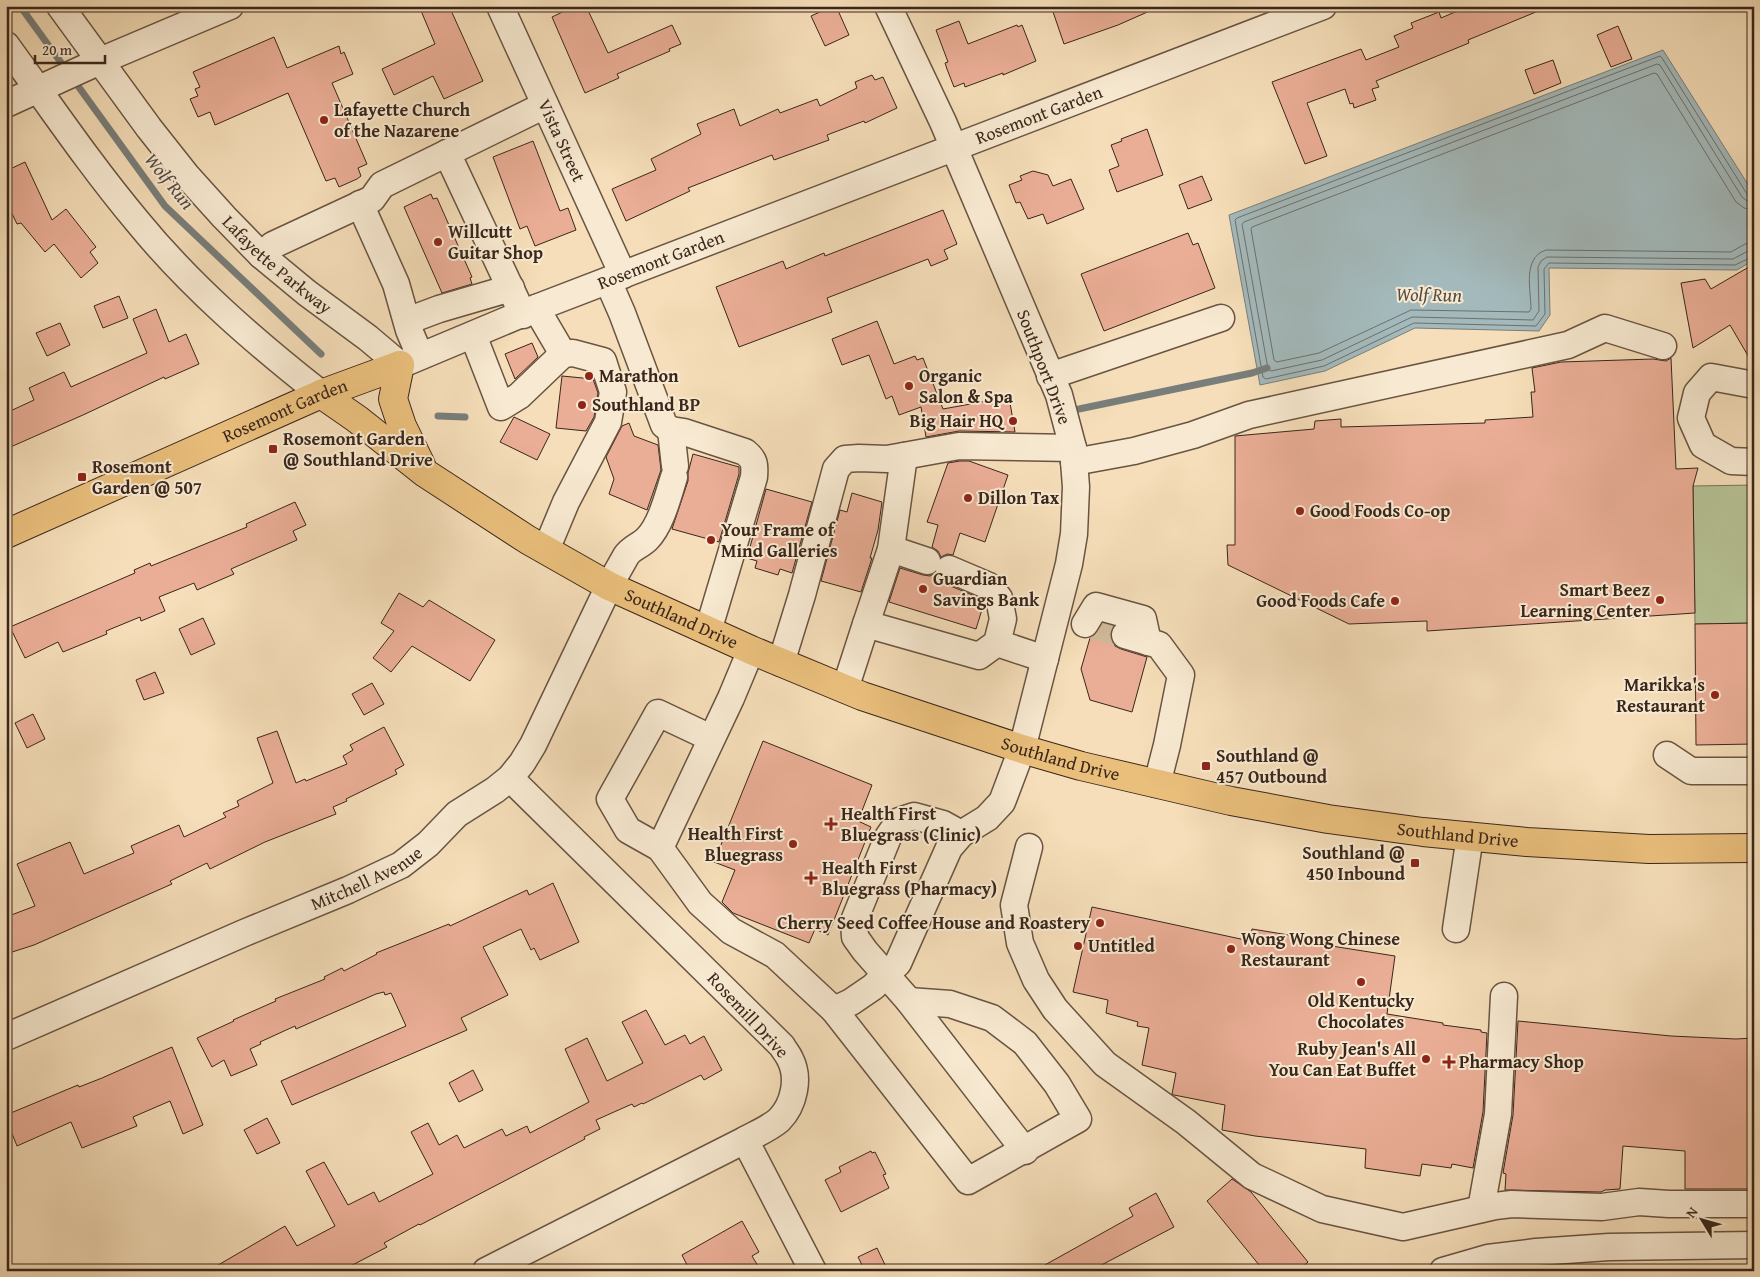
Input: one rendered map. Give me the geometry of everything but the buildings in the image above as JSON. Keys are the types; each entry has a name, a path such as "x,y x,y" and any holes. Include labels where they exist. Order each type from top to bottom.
{"main road":[{"name":"Rosemont Garden","path":"6,534 321,394 410,360"},
{"path":"410,360 393,399 402,426 425,473"},
{"name":"Southland Drive","path":"321,394 357,418 425,473 546,550 609,586 751,650 845,689 1022,749 1081,766 1231,801 1328,819 1423,832 1527,842 1649,849 1754,848"}],"street":[{"name":"Lafayette Parkway","path":"60,6 94,64 187,176 261,255 307,293 368,338 410,360"},
{"path":"6,104 230,6"},
{"name":"Vista Street","path":"500,6 545,105 615,278 635,350 664,425 671,430"},
{"name":"Southport Drive","path":"888,6 943,122 1059,395 1073,455 1076,487 1074,534 1069,564 1022,749 1002,802 987,818 961,834"},
{"name":"Rosemont Garden","path":"410,360 615,278 1323,6"},
{"path":"6,45 43,87 137,221 192,282 273,355 321,394"},
{"path":"261,255 273,245 372,199 382,185 545,105"},
{"path":"447,153 510,288 563,354"},
{"path":"360,204 396,284 406,321 410,360"},
{"path":"406,321 510,288"},
{"path":"1050,376 1221,318"},
{"path":"781,662 802,595 836,469 846,460 859,458 887,459 959,446 1073,455 1134,451 1193,435 1249,415 1568,345 1604,328 1662,346"},
{"path":"473,336 501,407 519,396 563,354 573,353 603,361 635,350"},
{"path":"546,550 566,502 608,422 613,392 603,361"},
{"path":"1754,385 1711,377 1697,393 1691,418 1703,445 1731,461 1754,462"},
{"path":"671,430 684,432 746,452 753,459 755,466 754,477 708,631"},
{"name":"Mitchell Avenue","path":"6,1037 244,933 348,890 401,865 428,844 457,814 496,790 510,778 533,745 609,586 629,552 648,538 660,519 674,472 671,430"},
{"path":"845,689 891,549 904,456"},
{"path":"866,624 980,656 997,642 1003,619 999,598 989,586 938,565 891,549"},
{"path":"1056,616 1089,625 1096,606 1143,619 1136,639 1160,645 1181,674 1157,784"},
{"path":"997,642 1045,659"},
{"path":"660,848 751,650"},
{"path":"712,738 658,713 610,799 628,830 660,848 700,904 731,931 775,955 834,1010 968,1181 1078,1120 1058,1084 1025,1044 992,1018 950,1004 909,1002"},
{"path":"1667,755 1690,771 1754,770"},
{"name":"Rosemill Drive","path":"486,1271 745,1140 777,1121 785,1112 794,1093 794,1071 790,1059 782,1046 510,778"},
{"path":"834,1010 851,1002 873,987 886,975 898,963 949,848 961,834 943,824 914,816 898,821 888,837 854,921 855,937 886,975 909,1002 1025,1151"},
{"path":"1456,929 1470,836"},
{"path":"1029,847 1014,906 1020,943 1036,980 1055,1009 1106,1064 1186,1122 1252,1176 1322,1209 1403,1228 1481,1209 1512,1204 1602,1207 1640,1202 1754,1204"},
{"path":"1481,1209 1498,1114 1504,996"},
{"path":"745,1140 814,1271"},
{"path":"1443,1271 1488,1258 1536,1252 1609,1247 1754,1245"}],"green space":[{"path":"1754,485 1754,623 1695,624 1693,486"}],"water":[{"path":"1663,50 1754,194 1754,260 1737,270 1549,268 1550,315 1539,331 1415,328 1325,371 1260,385 1229,215"}],"waterway":[{"name":"Wolf Run","path":"20,6 165,206 321,354"},
{"name":"Wolf Run","path":"1079,409 1252,373 1267,368"},
{"name":"Wolf Run","path":"438,416 465,417"}],"tunnel":[{"path":"1093,626 1125,635"}],"place":[{"name":"Lafayette Church of the Nazarene","path":"324,120"},
{"name":"Willcutt Guitar Shop","path":"438,242"},
{"name":"Marathon","path":"589,376"},
{"name":"Organic Salon & Spa","path":"909,386"},
{"name":"Southland BP","path":"582,405"},
{"name":"Big Hair HQ","path":"1013,421"},
{"name":"Rosemont Garden @ Southland Drive","path":"273,449"},
{"name":"Rosemont Garden @ 507","path":"82,477"},
{"name":"Dillon Tax","path":"968,498"},
{"name":"Good Foods Co-op","path":"1300,511"},
{"name":"Your Frame of Mind Galleries","path":"711,540"},
{"name":"Guardian Savings Bank","path":"923,589"},
{"name":"Smart Beez Learning Center","path":"1660,600"},
{"name":"Good Foods Cafe","path":"1395,601"},
{"name":"Marikka's Restaurant","path":"1715,695"},
{"name":"Southland @ 457 Outbound","path":"1206,766"},
{"name":"Health First Bluegrass (Clinic)","path":"831,824"},
{"name":"Health First Bluegrass","path":"793,844"},
{"name":"Southland @ 450 Inbound","path":"1415,863"},
{"name":"Health First Bluegrass (Pharmacy)","path":"811,878"},
{"name":"Cherry Seed Coffee House and Roastery","path":"1100,923"},
{"name":"Untitled","path":"1078,946"},
{"name":"Wong Wong Chinese Restaurant","path":"1231,949"},
{"name":"Old Kentucky Chocolates","path":"1361,982"},
{"name":"Ruby Jean's All You Can Eat Buffet","path":"1426,1059"},
{"name":"Pharmacy Shop","path":"1449,1062"}]}
